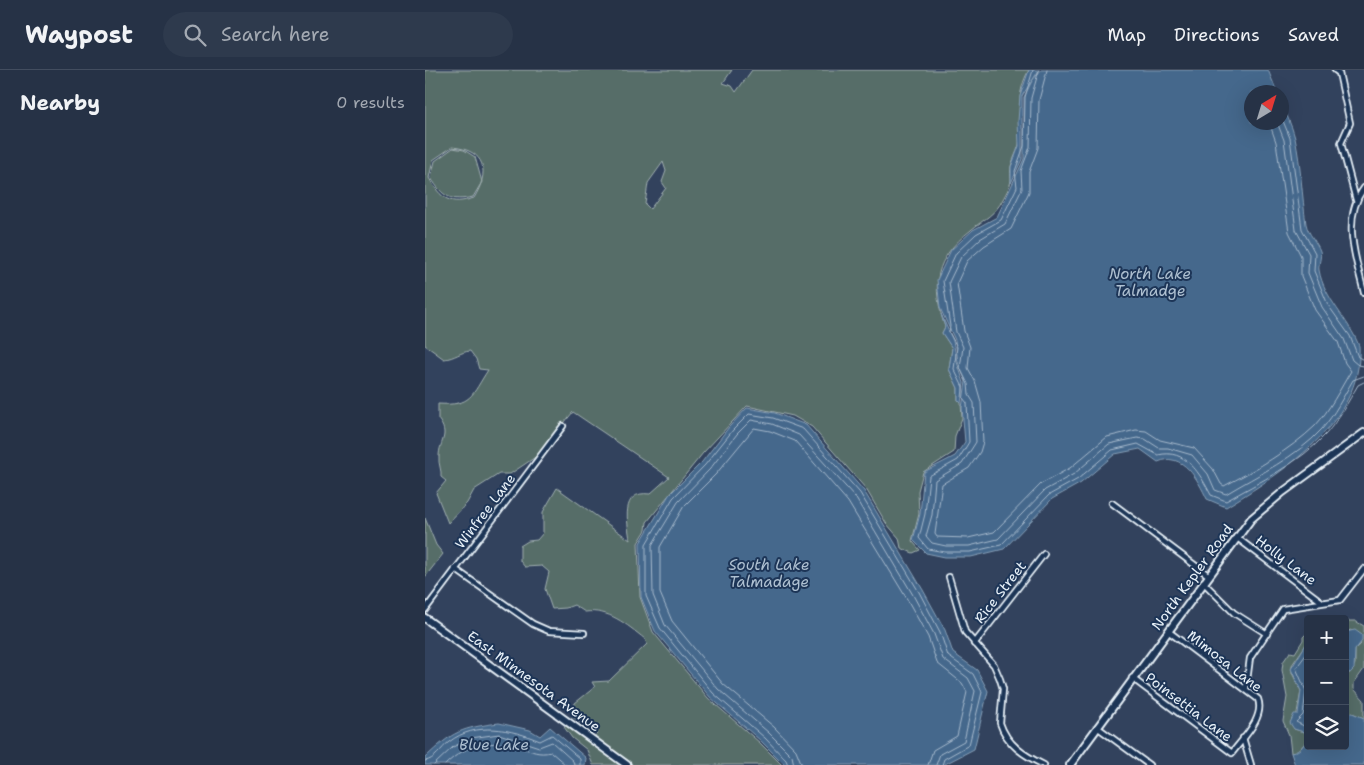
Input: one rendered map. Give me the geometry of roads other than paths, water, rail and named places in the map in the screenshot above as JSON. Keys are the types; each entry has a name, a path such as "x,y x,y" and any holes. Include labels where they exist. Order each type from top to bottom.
{"main road":[{"name":"North Kepler Road","path":"1069,765 1236,537 1267,504 1364,434"},
{"name":"East Minnesota Avenue","path":"425,618 627,765"}],"street":[{"path":"1335,70 1339,73 1350,123 1341,142 1356,200"},
{"path":"1364,188 1356,200 1351,223 1364,293"},
{"name":"Winfree Lane","path":"425,610 563,426"},
{"path":"1112,503 1208,575"},
{"name":"Holly Lane","path":"1236,537 1322,602"},
{"name":"Rice Street","path":"974,644 1044,554"},
{"path":"455,569 533,624 549,631 584,633"},
{"path":"1246,688 1250,658 1283,609 1340,600 1364,569"},
{"path":"949,577 965,632 994,665 1000,678 1003,700 1000,723 1007,738 1027,757 1044,765"},
{"path":"1203,582 1234,613 1267,634"},
{"name":"Mimosa Lane","path":"1168,631 1246,688 1258,699 1261,706 1259,714 1243,738"},
{"name":"Poinsettia Lane","path":"1132,678 1232,753 1243,738"},
{"path":"1097,727 1149,765"},
{"path":"1243,738 1251,765"}],"water":[{"path":"1029,70 1039,70 1022,96 1022,159 1011,183 1011,167 1019,146 1020,96"},
{"name":"North Lake Talmadge","path":"1041,70 1268,70 1274,85 1244,85 1244,130 1289,130 1289,120 1299,159 1306,224 1320,251 1319,268 1326,290 1355,336 1359,346 1357,374 1348,399 1333,422 1314,443 1269,479 1226,507 1207,499 1189,469 1182,464 1175,460 1158,462 1140,449 1115,454 1081,483 1052,499 1004,549 971,557 945,557 926,553 913,540 920,514 924,472 955,456 965,442 962,408 966,382 958,362 955,340 940,308 937,280 951,250 973,230 997,217 1024,159 1024,97 1032,81"},
{"path":"941,314 953,341 964,383 961,403 958,400 958,388 949,369 952,348 942,333 945,327"},
{"name":"South Lake Talmadage","path":"747,408 775,413 806,425 864,491 945,630 953,653 977,670 988,691 974,749 943,765 785,765 761,741 710,697 655,631 641,597 640,543 669,495 702,462 729,427"},
{"path":"1355,630 1362,635 1362,641 1355,650 1354,669 1350,673 1349,673 1349,631"},
{"path":"1304,648 1304,732 1294,729 1290,723 1294,714 1298,714 1301,691 1291,669"},
{"path":"1349,712 1364,718 1364,765 1295,765 1291,753 1298,751 1304,743 1304,750 1349,750"},
{"name":"Blue Lake","path":"499,723 530,730 540,736 550,727 586,758 585,765 425,765 425,758 458,732"}]}
